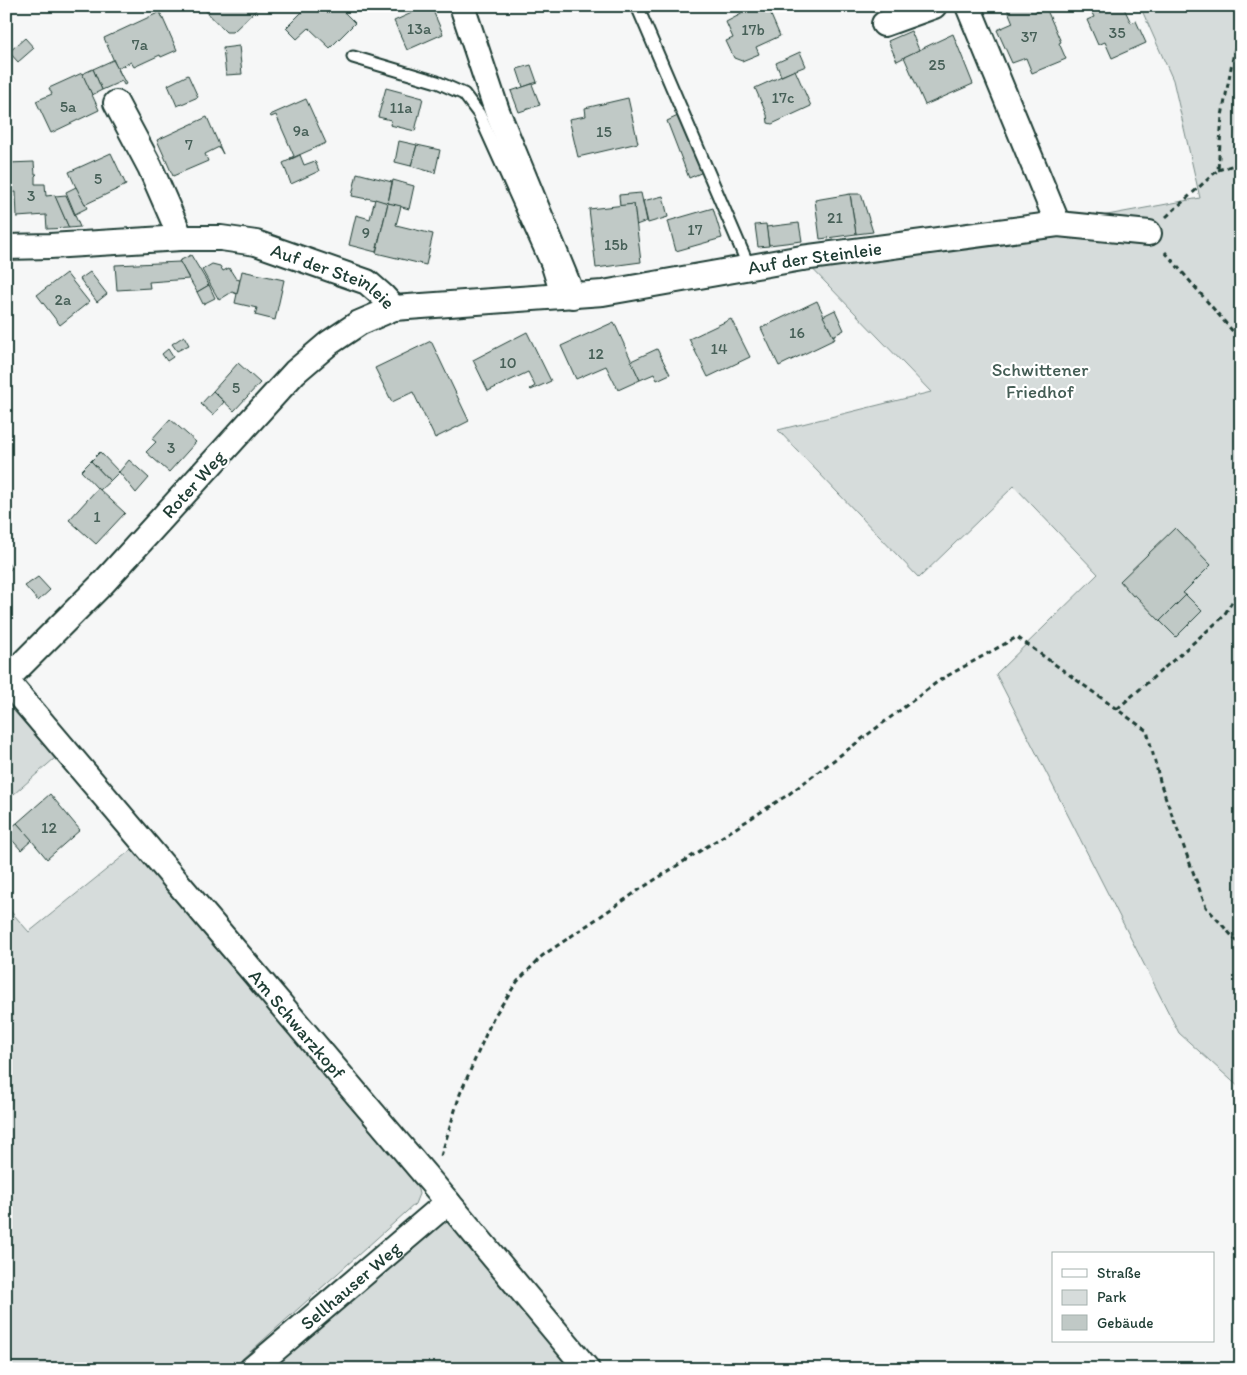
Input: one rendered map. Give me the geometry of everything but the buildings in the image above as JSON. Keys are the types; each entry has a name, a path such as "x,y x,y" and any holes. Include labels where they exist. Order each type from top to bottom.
{"street":[{"path":"462,6 497,111 565,296"},
{"path":"884,24 934,6"},
{"path":"968,6 1058,224"},
{"path":"116,103 150,167 181,238"},
{"name":"Auf der Steinleie","path":"6,247 181,238 221,238 256,243 367,282 384,296 394,308 603,293 802,258 1058,224 1149,233"},
{"name":"Roter Weg","path":"6,680 104,582 295,372 330,343 359,323 394,308"},
{"name":"Am Schwarzkopf","path":"6,680 587,1369"},
{"name":"Sellhauser Weg","path":"252,1369 448,1202"}],"lane":[{"path":"637,6 749,267"},
{"path":"354,57 437,82 464,94 479,114 547,265 565,296"}],"path":[{"path":"1218,170 1222,116 1236,41 1241,33"},
{"path":"1241,163 1218,170 1149,233 1241,340"},
{"path":"1117,709 1223,617 1241,587"},
{"path":"432,1183 460,1094 493,1018 517,982 542,956 642,888 789,794 940,680 1016,637 1147,731 1161,785 1206,907 1241,946"}],"green space":[{"name":"Schwittener Friedhof","path":"1140,6 1241,6 1241,1089 1179,1033 996,674 1098,574 1014,486 919,578 778,430 931,392 802,258 1058,224 1200,198 1173,80"},
{"path":"6,702 55,758 6,801"},
{"path":"132,849 417,1186 419,1194 415,1204 231,1369 6,1369 6,906 29,932"},
{"path":"456,1191 600,1369 254,1369"}]}
